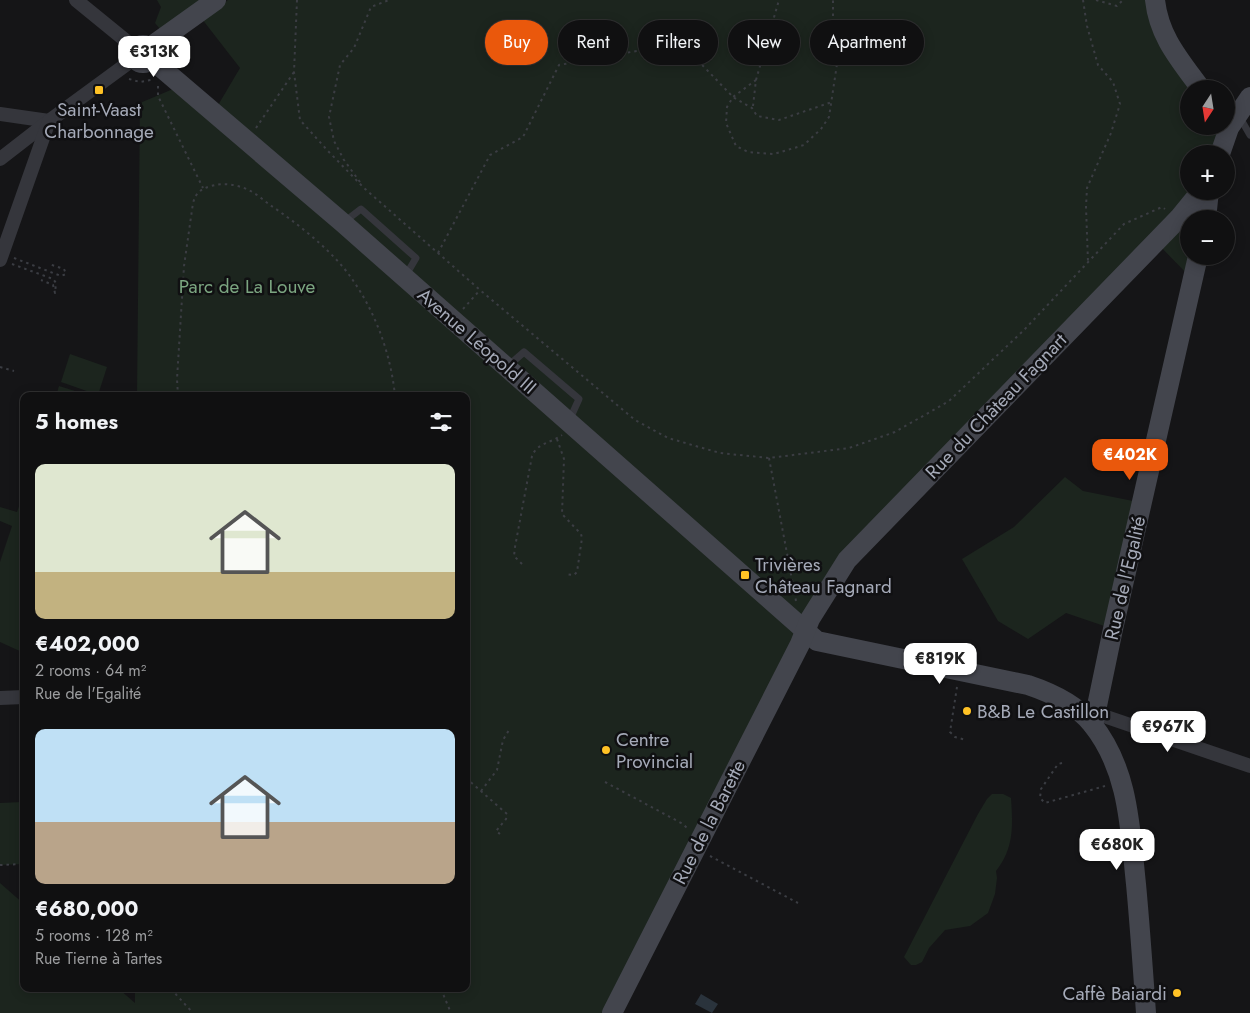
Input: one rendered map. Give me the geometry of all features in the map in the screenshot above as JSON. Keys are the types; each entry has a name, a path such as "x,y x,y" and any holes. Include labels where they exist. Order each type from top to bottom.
{"street":[{"path":"76,0 143,53"},
{"path":"0,159 49,120 216,0"},
{"path":"1155,0 1156,13 1166,40 1195,80"},
{"name":"Avenue Léopold III","path":"143,53 405,277 803,630 818,641 1028,685 1048,692 1094,719 1122,781 1128,808 1146,1013"},
{"path":"1235,117 1250,97"},
{"path":"0,114 49,120"},
{"path":"3,259 49,120"},
{"name":"Rue du Château Fagnart","path":"803,630 847,560 1179,218 1194,200"},
{"name":"Rue de l'Egalité","path":"1094,719 1196,265"},
{"name":"Rue de la Barette","path":"612,1013 693,840 803,630"},
{"path":"0,698 20,697"},
{"path":"1094,719 1250,766"}],"lane":[{"path":"1235,125 1250,135"}],"path":[{"path":"298,0 294,72 300,120 364,188 480,290 634,420 668,438 720,453 769,458 849,448 895,432 949,401 1024,330 1124,224 1162,207 1179,218"},
{"path":"364,188 344,160 334,141 329,117 340,65 354,48 371,7 389,0"},
{"path":"752,108 756,80 779,0"},
{"path":"756,80 733,97 727,107 726,123 736,146 748,152 774,154 804,145 821,129 829,117 837,64 831,40 833,0"},
{"path":"1083,0 1087,26 1098,64 1113,82 1120,104 1111,134 1087,188 1088,262"},
{"path":"1096,0 1117,6 1123,0"},
{"path":"438,253 490,155 523,137 559,65 681,43 733,97 752,108 757,116 779,120 832,102"},
{"path":"119,71 124,78 140,82 159,77 166,72"},
{"path":"166,72 158,82 158,96 203,188"},
{"path":"241,135 254,131 294,72"},
{"path":"178,392 184,266 193,203 196,194 203,188 217,184 231,184 250,190 297,223 340,264 360,290 378,326 387,356 393,392"},
{"path":"3,259 61,276 66,274 64,269 49,264"},
{"path":"3,259 50,277 56,283 55,293 54,285 41,280"},
{"path":"453,321 480,290"},
{"path":"0,367 14,371"},
{"path":"522,564 514,556 532,456 540,446 557,439 570,422"},
{"path":"557,439 564,460 562,514 581,534 582,538 577,572 574,575 565,574"},
{"path":"769,458 803,630"},
{"path":"959,671 950,732 955,737 966,740"},
{"path":"481,791 497,770 503,740 509,730"},
{"path":"1062,763 1058,764 1041,789 1040,798 1045,802 1122,781"},
{"path":"470,781 506,814 506,819 496,831 500,834"},
{"path":"605,782 683,824 693,840 798,903"},
{"path":"0,865 20,864"},
{"path":"174,992 193,1013"},
{"path":"442,992 451,1013"}],"green space":[{"path":"157,0 216,0 166,36 155,23 161,7"},
{"name":"Parc de La Louve","path":"228,0 1155,0 1186,80 1180,80 1180,135 1224,135 1222,145 1180,145 1180,200 1190,200 1190,210 1180,210 1180,265 1190,265 1192,279 1156,242 847,560 611,1013 0,1013 0,883 20,900 20,992 122,992 135,1003 135,992 470,992 470,392 137,392 140,103 173,89 214,112 240,68 202,19"},
{"path":"70,354 107,367 99,392 89,392 61,382"},
{"path":"59,386 78,392 57,392"},
{"path":"1065,477 1083,491 1143,503 1113,629 1066,613 1028,639 998,621 962,559 1014,527"},
{"path":"20,503 20,651 0,642 0,562 12,526 0,521 0,507 17,512"},
{"path":"992,794 1003,794 1011,798 1012,828 1006,854 996,871 995,894 988,913 970,926 945,930 929,948 922,962 911,965 904,957 978,814"},
{"path":"20,802 20,864 0,865 0,803"}],"shaded area":[{"path":"701,994 718,1004 712,1013 695,1004"}],"place":[{"name":"Saint-Vaast Charbonnage","path":"99,90"},
{"name":"Trivières Château Fagnard","path":"745,575"},
{"name":"B&B Le Castillon","path":"967,711"},
{"name":"Centre Provincial","path":"606,750"},
{"name":"Caffè Baiardi","path":"1177,993"}]}
